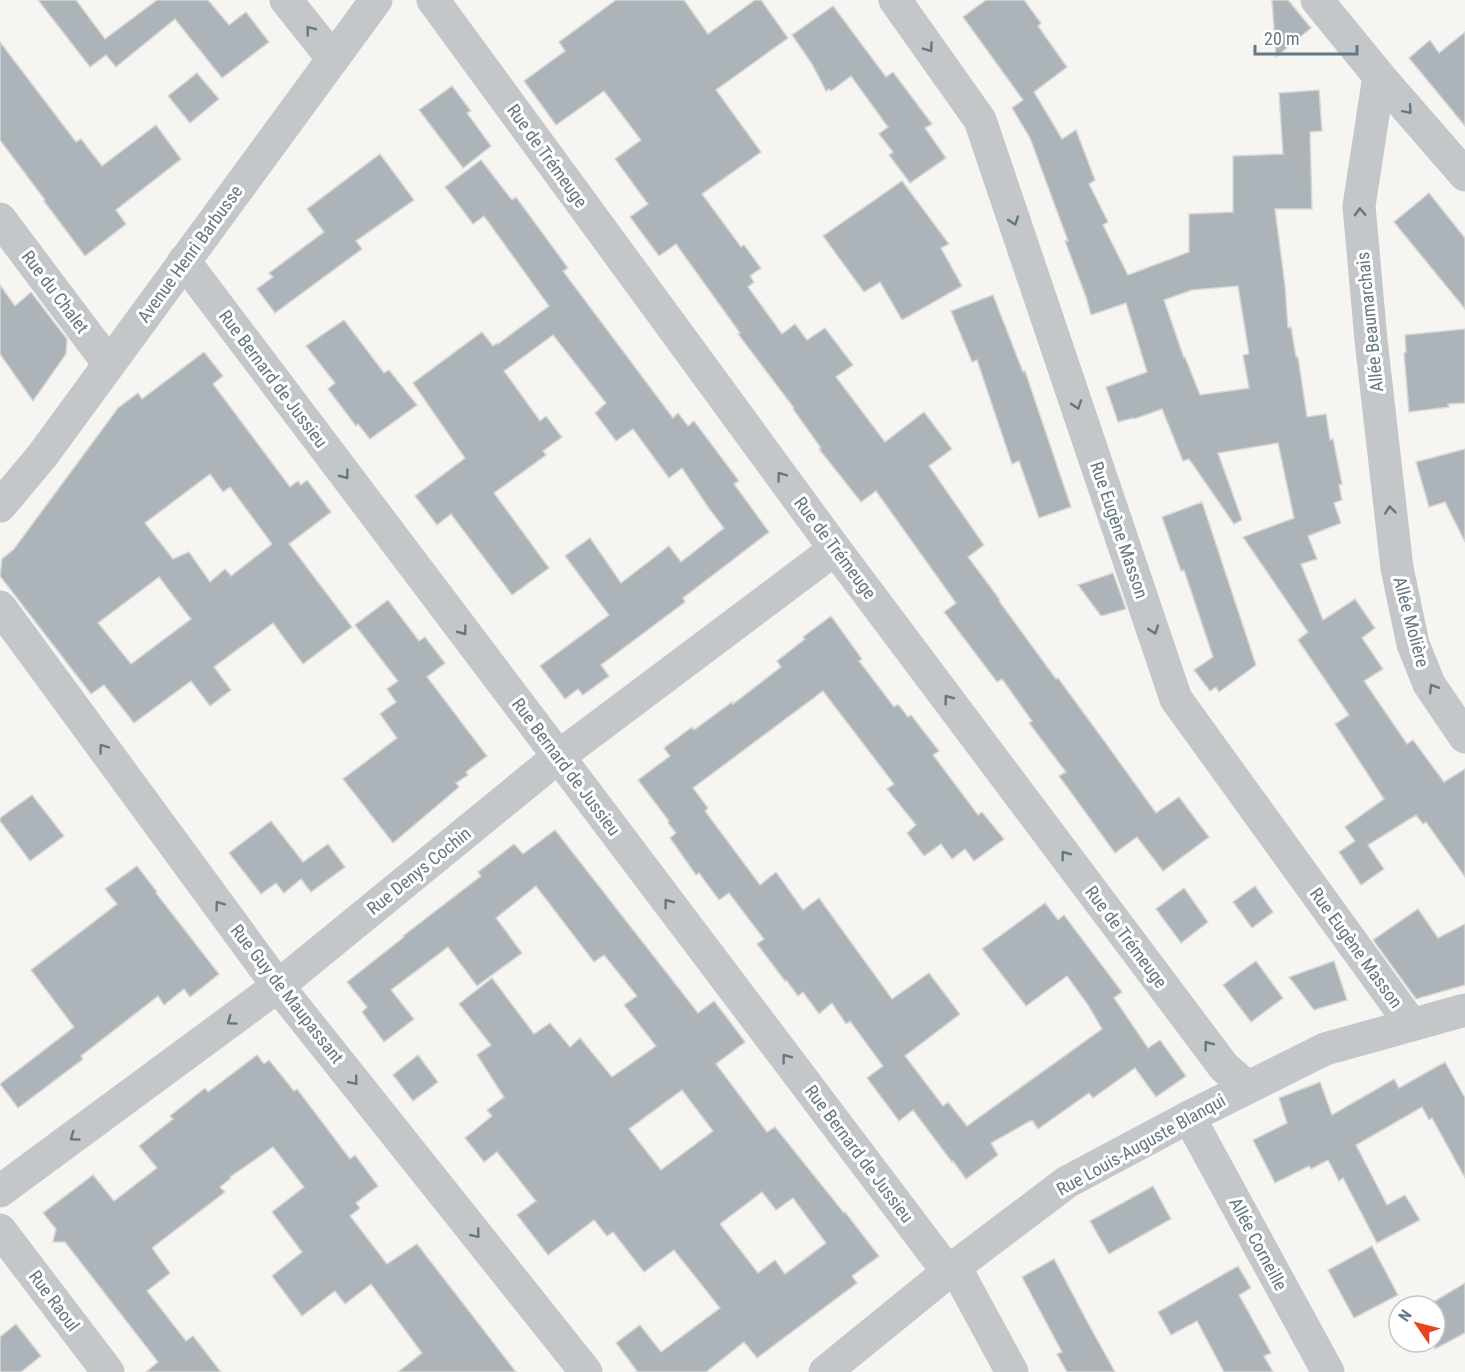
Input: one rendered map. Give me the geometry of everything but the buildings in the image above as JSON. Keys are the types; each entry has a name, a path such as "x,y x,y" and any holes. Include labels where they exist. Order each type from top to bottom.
{"street":[{"path":"286,0 333,59"},
{"name":"Avenue Henri Barbusse","path":"0,506 42,456 376,0"},
{"name":"Rue de Trémeuge","path":"432,0 835,549 1224,1067 1247,1087"},
{"name":"Rue Eugène Masson","path":"895,0 980,120 1176,699 1411,1024"},
{"path":"1317,0 1465,175"},
{"name":"Allée Beaumarchais","path":"1379,76 1359,206 1396,568"},
{"name":"Rue du Chalet","path":"0,219 109,364"},
{"name":"Rue Bernard de Jussieu","path":"183,261 558,757 951,1270 1012,1372"},
{"name":"Rue Denys Cochin","path":"0,1191 278,986 558,757 835,549"},
{"name":"Allée Molière","path":"1396,568 1413,644 1429,684 1465,737"},
{"name":"Rue Guy de Maupassant","path":"0,607 278,986 586,1372"},
{"name":"Rue Louis-Auguste Blanqui","path":"825,1372 951,1270 1068,1182 1189,1116 1325,1049 1411,1024 1462,1016"},
{"name":"Allée Corneille","path":"1189,1116 1328,1372"},
{"name":"Rue Raoul","path":"0,1230 108,1372"}]}
